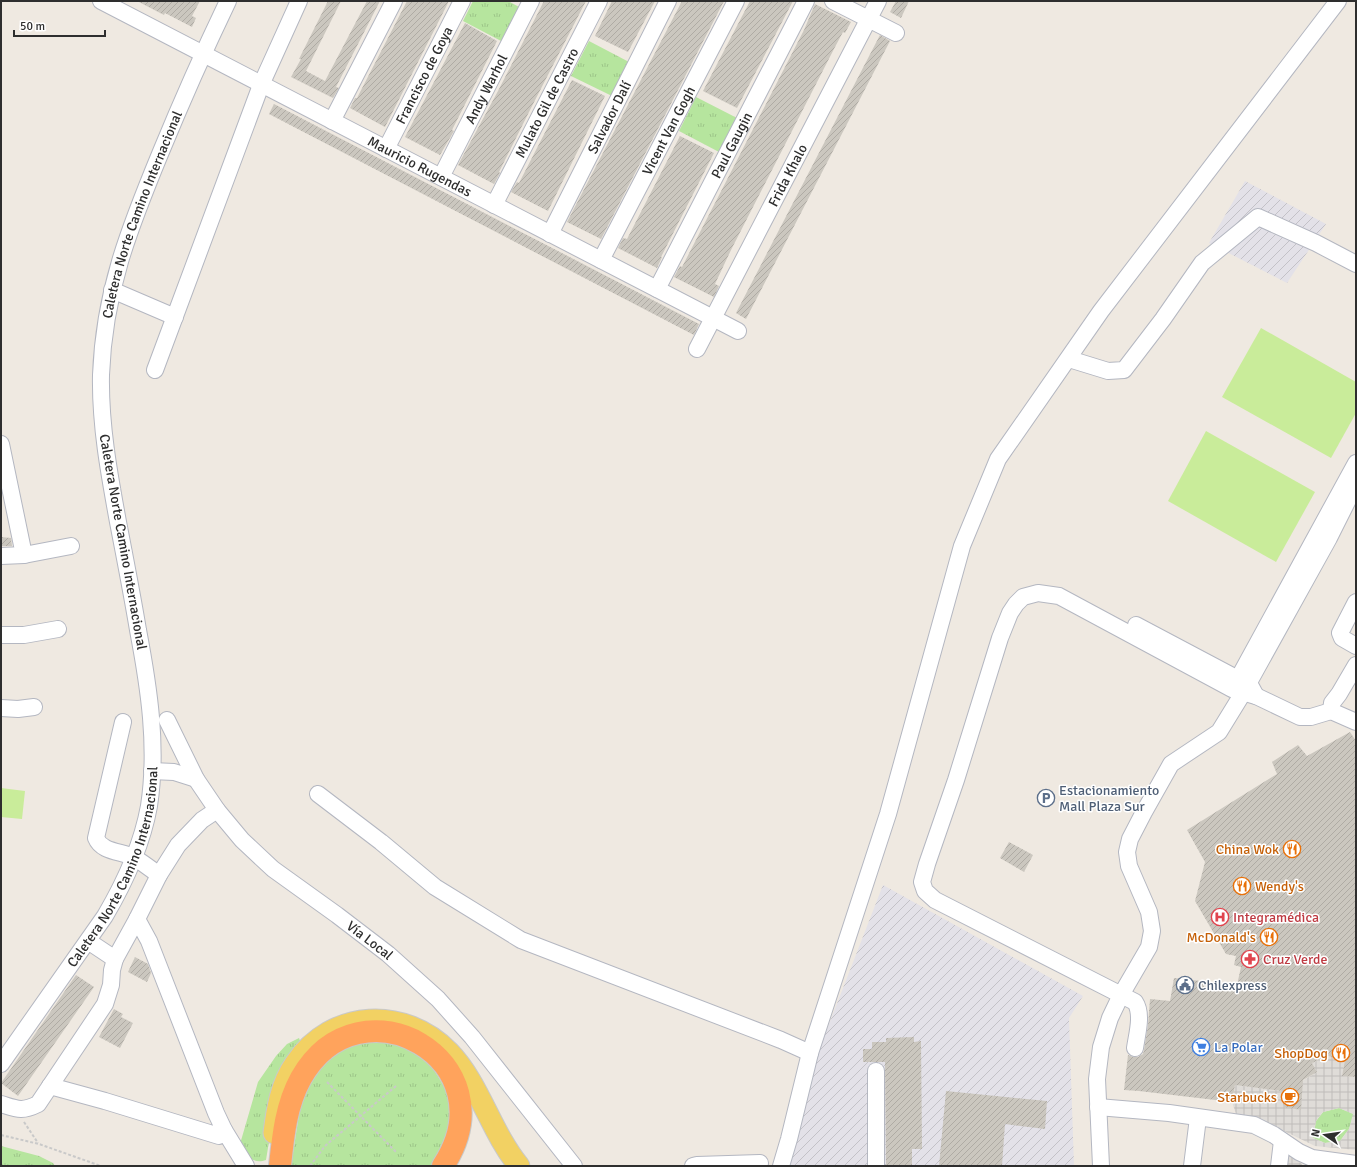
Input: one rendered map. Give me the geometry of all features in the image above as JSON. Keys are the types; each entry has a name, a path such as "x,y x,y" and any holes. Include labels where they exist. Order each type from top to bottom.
{"highway":[{"path":"275,1162 290,1102 297,1085 307,1068 324,1050 342,1038 353,1034 374,1031 396,1034 416,1041 433,1053 452,1076 458,1093 461,1119 454,1147 443,1166"}],"main road":[{"path":"275,1162 277,1115 284,1088 294,1065 318,1040 336,1028 358,1021 381,1019 403,1023 413,1027 433,1038 449,1052 464,1071 507,1150 519,1166"}],"street":[{"name":"Mauricio Rugendas","path":"101,1 738,331"},
{"name":"Caletera Norte Camino Internacional","path":"1,1064 88,941 113,902 134,858 146,818 152,771 152,733 147,683 108,471 103,428 102,356 106,320 122,250 132,222 203,54 228,1"},
{"path":"155,370 261,85 299,1"},
{"path":"332,121 394,1"},
{"name":"Francisco de Goya","path":"386,149 462,1"},
{"name":"Andy Warhol","path":"441,178 531,1"},
{"name":"Mulato Gil de Castro","path":"494,205 599,1"},
{"name":"Salvador Dalí","path":"550,234 668,1"},
{"name":"Vicent Van Gogh","path":"601,260 736,1"},
{"name":"Paul Gaugin","path":"657,289 806,1"},
{"path":"833,1 896,33"},
{"name":"Frida Khalo","path":"697,348 878,1"},
{"path":"781,1166 810,1053 888,814 962,546 998,459 1069,359 1101,310 1338,1"},
{"path":"1069,359 1108,371 1124,370 1163,319 1202,263 1258,217 1316,243 1356,264"},
{"path":"112,290 175,317"},
{"path":"1,444 4,480 24,555"},
{"path":"1244,688 1356,463"},
{"path":"1101,1166 1097,1078 1101,1047 1110,1018 1118,1000 1149,947 1152,931 1149,912 1127,859 1128,846 1144,812 1171,764 1198,746 1244,688 1329,538 1356,484"},
{"path":"1,556 24,555 71,546"},
{"path":"1135,1048 1139,1015 1135,1002 1118,1000 934,906 921,898 914,885 920,861 992,635 1006,599 1012,591 1028,584 1047,582 1061,586 1244,688 1300,717 1311,717 1331,711 1356,722"},
{"path":"1356,602 1340,634 1342,638 1356,646"},
{"path":"1,635 24,635 58,629"},
{"path":"1331,711 1332,703 1356,665"},
{"path":"1,708 18,709 34,707"},
{"name":"Vía Local","path":"168,720 196,780 217,810 242,840 273,869 378,946 414,976 438,999 472,1037 574,1166"},
{"path":"123,722 96,838 98,844 134,858 159,875"},
{"path":"152,771 174,772 196,780"},
{"path":"318,794 381,842 435,887 521,940 781,1040 810,1053"},
{"path":"8,1106 27,1109 38,1104 105,1004 111,985 112,970 115,959 159,875 178,845 202,820 217,810"},
{"path":"137,919 149,941 216,1113 224,1130 246,1166"},
{"path":"88,941 115,959"},
{"path":"876,1071 876,1166"},
{"path":"50,1086 105,1101 219,1136 224,1130"},
{"path":"1098,1107 1169,1113 1254,1125 1274,1135 1310,1162 1318,1160 1356,1164"},
{"path":"1192,1166 1198,1118"},
{"path":"1279,1166 1282,1141"},
{"path":"693,1166 760,1163"}],"path":[{"path":"327,1082 396,1152"},
{"path":"310,1166 325,1146 396,1086"},
{"path":"8,1106 39,1144"},
{"path":"1,1135 39,1144 101,1166"}],"shaded area":[{"path":"1245,181 1326,224 1287,283 1209,243"},
{"path":"883,885 1083,996 1069,1018 1074,1166 777,1166 786,1135"},
{"path":"1328,1056 1345,1060 1342,1076 1356,1077 1356,1150 1315,1146 1261,1120 1237,1117 1232,1102 1235,1085 1284,1091 1284,1106 1300,1110 1302,1081 1317,1072 1312,1063","holes":["1339,1108 1353,1114 1349,1129 1340,1141 1325,1143 1313,1138 1316,1121 1323,1112"]},
{"path":"1288,1155 1302,1164 1302,1166 1284,1166"}],"green space":[{"path":"473,1 508,1 521,8 503,42 463,21"},
{"path":"589,41 629,62 612,96 571,76"},
{"path":"696,97 737,118 719,152 679,131"},
{"path":"1261,328 1356,382 1356,413 1331,458 1222,397"},
{"path":"1206,431 1315,492 1276,562 1168,501"},
{"path":"1,788 25,791 22,819 1,817"},
{"path":"299,1038 302,1046 273,1117 266,1160 253,1160 245,1156 240,1144 258,1082 276,1056 287,1044"},
{"path":"381,1039 408,1046 431,1065 450,1096 453,1115 434,1166 291,1166 302,1095 312,1074 343,1047"},
{"path":"1339,1108 1354,1114 1349,1129 1340,1141 1325,1143 1313,1138 1316,1121 1323,1112"},
{"path":"1,1146 39,1156 53,1163 55,1166 1,1166"}],"building":[{"path":"137,1 200,1 192,16 196,18 192,27"},
{"path":"328,1 341,1 306,71 325,81 367,1 380,1 336,87 339,88 333,98 291,77"},
{"path":"407,1 449,1 385,127 350,108 355,98 357,98"},
{"path":"544,1 586,1 494,184 458,165"},
{"path":"612,1 655,1 628,52 595,36"},
{"path":"682,1 724,1 601,239 567,222"},
{"path":"750,1 793,1 737,108 703,91"},
{"path":"896,1 909,1 901,18 890,12"},
{"path":"815,4 851,22 845,33 843,32 835,47 731,250 715,284 719,286 714,297 674,277 680,266 682,267 804,30"},
{"path":"465,23 497,41 452,130 454,131 440,155 405,137"},
{"path":"880,35 890,41 746,319 736,313"},
{"path":"572,80 605,96 548,211 511,192 517,182 519,183"},
{"path":"274,104 699,324 694,335 269,114"},
{"path":"680,136 714,153 661,257 657,268 618,248 623,238 627,239"},
{"path":"1,537 11,538 12,546 1,546"},
{"path":"1350,732 1356,741 1356,1077 1342,1076 1345,1060 1328,1056 1312,1063 1317,1072 1303,1080 1301,1110 1284,1107 1282,1091 1235,1085 1232,1102 1124,1090 1128,1055 1138,1057 1143,1054 1148,1025 1150,999 1170,1001 1174,978 1237,985 1241,967 1234,965 1236,956 1226,954 1195,901 1205,862 1187,830 1277,774 1272,762 1298,745 1307,756"},
{"path":"1009,842 1033,855 1024,872 1000,858"},
{"path":"135,957 148,964 151,973 147,982 128,972"},
{"path":"76,975 94,987 18,1096 1,1083"},
{"path":"114,1009 123,1014 121,1017 133,1023 120,1048 99,1037"},
{"path":"914,1037 914,1042 921,1041 922,1149 912,1149 912,1166 886,1166 885,1062 863,1062 863,1049 872,1049 872,1042 886,1042 886,1038"},
{"path":"946,1091 1047,1101 1045,1129 1005,1124 1002,1166 939,1166"}],"place":[{"name":"Estacionamiento Mall Plaza Sur","path":"1046,798"},
{"name":"China Wok","path":"1292,849"},
{"name":"Wendy's","path":"1242,886"},
{"name":"Integramédica","path":"1220,917"},
{"name":"McDonald's","path":"1269,937"},
{"name":"Cruz Verde","path":"1250,959"},
{"name":"Chilexpress","path":"1185,985"},
{"name":"La Polar","path":"1201,1047"},
{"name":"ShopDog","path":"1341,1053"},
{"name":"Starbucks","path":"1290,1097"}]}
